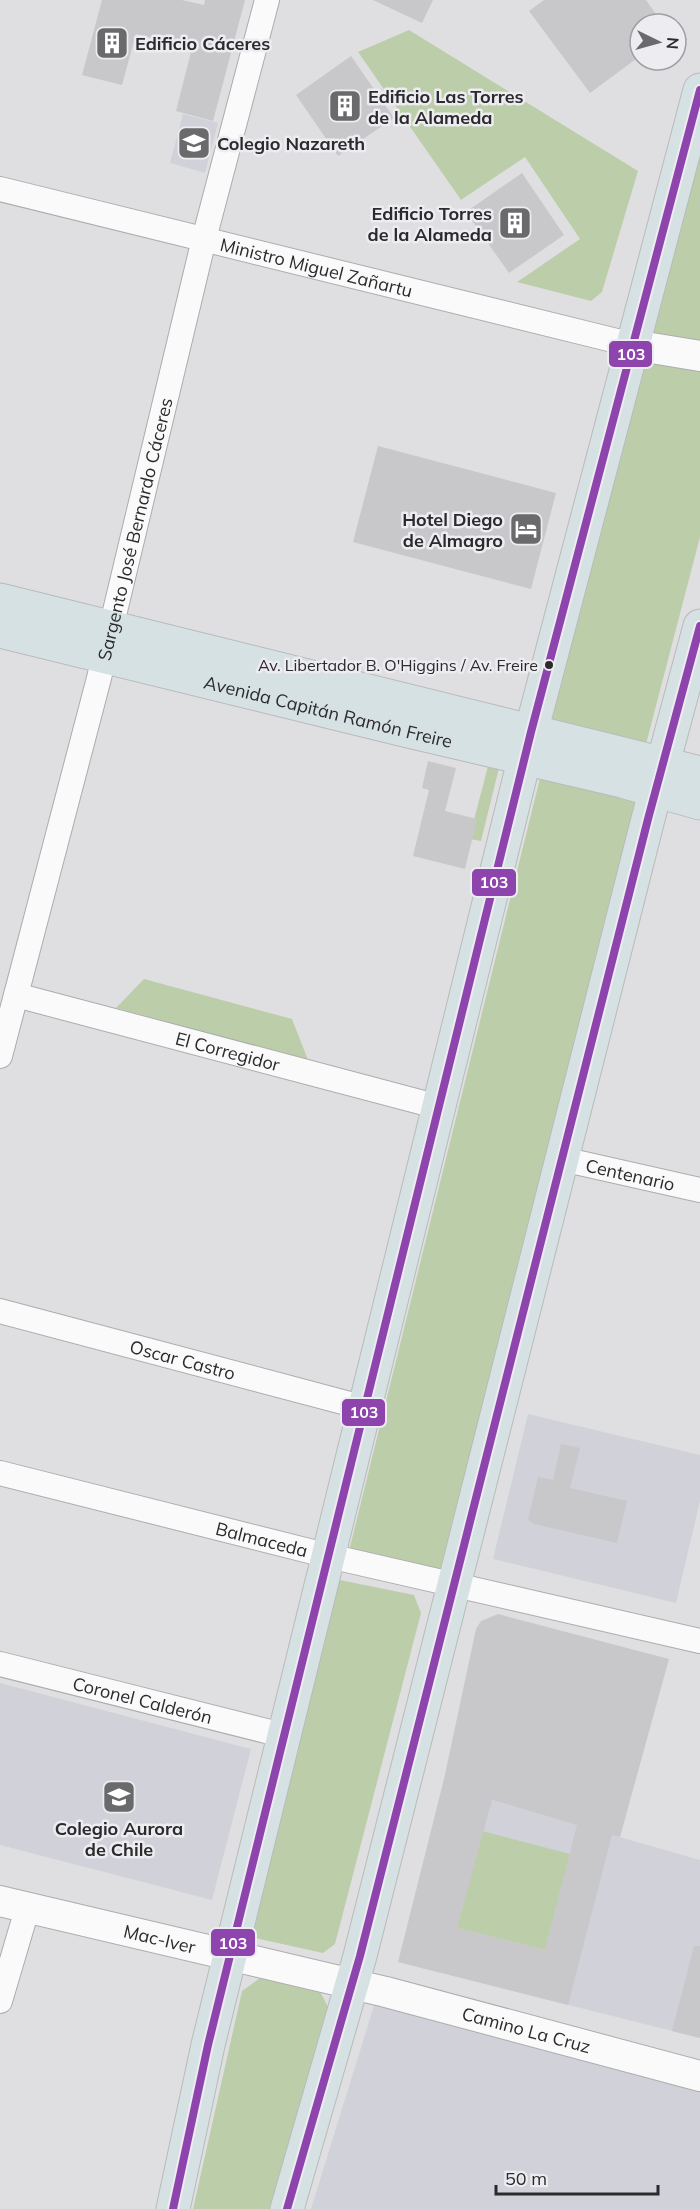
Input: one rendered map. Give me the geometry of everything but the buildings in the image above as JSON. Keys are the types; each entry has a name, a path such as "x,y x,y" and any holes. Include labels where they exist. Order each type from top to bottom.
{"main road":[{"path":"173,2209 208,2045 528,746 700,90"},
{"name":"Avenida Capitán Ramón Freire","path":"0,600 107,643"},
{"path":"287,2209 352,1984 700,626"},
{"name":"Avenida Capitán Ramón Freire","path":"0,631 107,643 660,776"},
{"path":"660,776 700,772"},
{"path":"660,776 700,803"}],"street":[{"name":"Sargento José Bernardo Cáceres","path":"0,1056 107,643 204,239 267,0"},
{"name":"Ministro Miguel Zañartu","path":"0,189 633,345"},
{"path":"633,345 700,356"},
{"name":"El Corregidor","path":"16,995 439,1107"},
{"name":"Centenario","path":"562,1159 700,1190"},
{"name":"Oscar Castro","path":"0,1311 365,1408"},
{"name":"Balmaceda","path":"0,1473 329,1556 700,1641"},
{"name":"Coronel Calderón","path":"0,1664 270,1732 284,1738"},
{"path":"0,2001 14,1904"},
{"name":"Mac-Iver","path":"14,1904 352,1984"},
{"name":"Camino La Cruz","path":"352,1984 700,2076"}],"shaded area":[{"name":"Colegio Nazareth","path":"183,114 218,123 205,173 170,163"},
{"path":"528,1414 700,1455 700,1501 676,1603 493,1559"},
{"name":"Colegio Aurora de Chile","path":"0,1683 251,1749 212,1900 0,1845"},
{"path":"491,1800 700,1860 700,2038 398,1962"},
{"path":"376,1999 700,2086 700,2209 311,2209"}],"green space":[{"path":"409,30 638,171 602,292 591,301 517,282 580,239 525,157 461,200 358,52"},
{"path":"700,127 700,537 645,748 544,725"},
{"path":"500,764 481,841 469,839 488,766"},
{"path":"541,774 646,799 448,1572 349,1551"},
{"path":"144,979 292,1019 308,1060 116,1008"},
{"path":"335,1579 414,1595 421,1613 335,1944 323,1953 255,1938 248,1922"},
{"path":"482,1831 570,1854 545,1950 457,1928"},
{"path":"260,1978 321,1993 328,2007 272,2209 193,2209 242,1991"}],"transit line":[{"name":"103","path":"173,2209 208,2045 531,732 700,90"},
{"name":"103","path":"287,2209 360,1956 648,819 700,626"}],"place":[{"name":"Edificio Cáceres","path":"112,43"},
{"name":"Edificio Las Torres de la Alameda","path":"345,106"},
{"name":"Colegio Nazareth","path":"194,143"},
{"name":"Edificio Torres de la Alameda","path":"515,223"},
{"name":"Hotel Diego de Almagro","path":"526,529"},
{"name":"Av. Libertador B. O'Higgins / Av. Freire","path":"549,665"},
{"name":"Colegio Aurora de Chile","path":"119,1797"}]}
